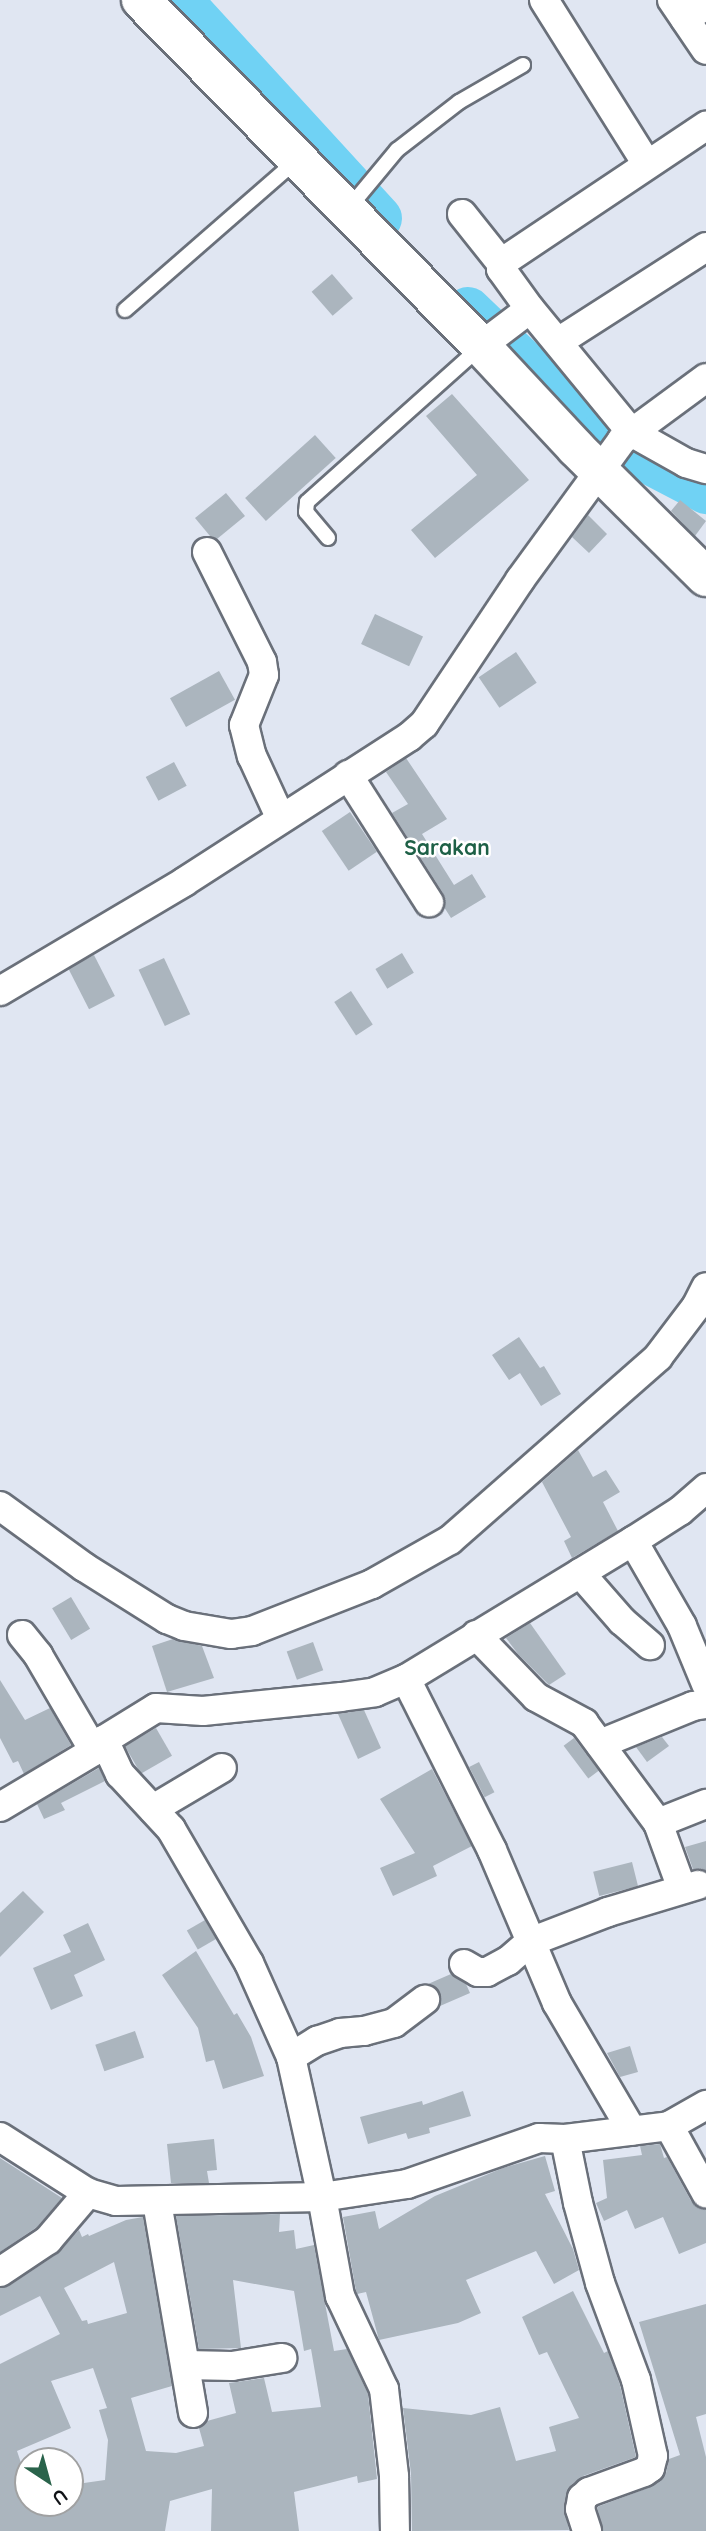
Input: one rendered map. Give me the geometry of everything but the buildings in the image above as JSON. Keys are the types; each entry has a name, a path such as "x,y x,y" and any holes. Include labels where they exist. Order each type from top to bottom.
{"street":[{"path":"141,0 348,209 486,342 614,451 706,469"},
{"path":"544,0 647,164"},
{"path":"687,8 706,50"},
{"path":"501,263 706,126"},
{"path":"462,214 501,263 501,269 525,311 558,342 614,451 706,578"},
{"path":"558,342 706,247"},
{"path":"486,342 525,311"},
{"path":"0,991 115,925 409,737 436,710 520,580 614,451 706,378"},
{"path":"207,552 262,662 264,676 244,725 252,756 281,818"},
{"path":"348,775 429,902"},
{"path":"0,1506 84,1567 167,1619 184,1626 231,1634 252,1631 372,1584 450,1540 658,1357 696,1307 706,1287"},
{"path":"0,1807 156,1708 203,1710 341,1697 375,1692 406,1679 702,1496"},
{"path":"633,1541 682,1626 706,1684"},
{"path":"580,1573 622,1621 650,1645"},
{"path":"22,1635 120,1774 171,1829 249,1963 291,2057 322,2197 340,2296 384,2389 394,2476 395,2531"},
{"path":"464,1964 478,1972 487,1972 508,1961 530,1942 608,1912 691,1887 658,1823 584,1723 536,1697 477,1635"},
{"path":"406,1679 492,1850 557,2003 632,2131"},
{"path":"600,1744 693,1706 706,1704"},
{"path":"153,1809 222,1768"},
{"path":"658,1823 706,1804"},
{"path":"291,2057 317,2041 340,2033 365,2031 394,2023 425,2000"},
{"path":"0,2137 88,2193 116,2201 322,2197 407,2184 538,2138 565,2140 669,2126 706,2105"},
{"path":"669,2126 706,2193"},
{"path":"565,2140 578,2203 600,2283 636,2380 653,2456 650,2468 644,2472 589,2492 582,2498 580,2509 587,2531"},
{"path":"0,2272 48,2240 88,2193"},
{"path":"157,2202 193,2413"},
{"path":"186,2365 232,2366 282,2358"}],"lane":[{"path":"348,209 397,149 458,102 523,65"},
{"path":"125,310 298,159"},
{"path":"328,538 306,512 307,502 486,342"}],"waterway":[{"path":"179,0 379,218"},
{"path":"468,310 601,436 706,491"}],"district":[{"name":"Sarakan","path":"447,847"}]}
